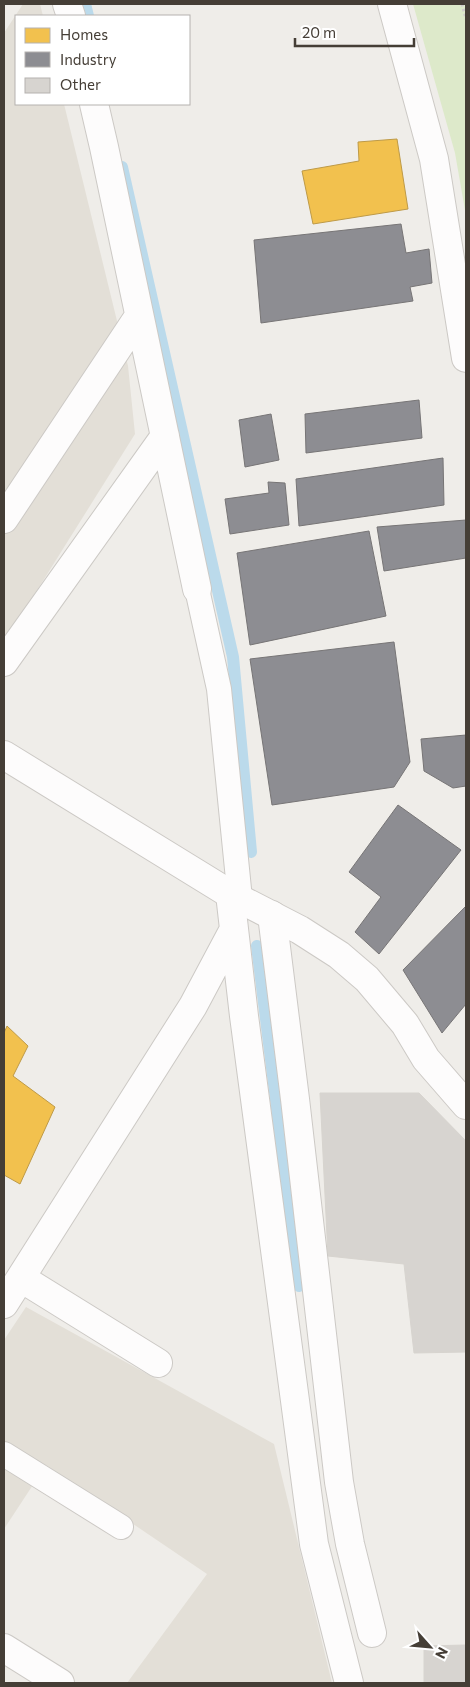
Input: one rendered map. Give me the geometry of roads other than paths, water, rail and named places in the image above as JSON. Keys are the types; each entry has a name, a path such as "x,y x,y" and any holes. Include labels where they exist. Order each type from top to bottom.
{"street":[{"path":"392,4 434,159 466,358"},
{"path":"94,105 197,589"},
{"path":"4,520 139,316"},
{"path":"4,662 166,436"},
{"path":"4,755 235,897 300,930 339,955 367,979 405,1024 426,1059 466,1105"},
{"path":"235,897 234,928 314,1544 349,1683"},
{"path":"272,915 340,1482 350,1544 372,1633"},
{"path":"4,1304 193,1006 234,928"},
{"path":"21,1278 158,1363"},
{"path":"4,1648 60,1683"}],"lane":[{"path":"197,589 219,689 235,897"},
{"path":"4,1454 121,1527"}],"waterway":[{"path":"85,4 88,15"},
{"path":"122,167 233,657 251,852"},
{"path":"257,946 299,1286"}]}
